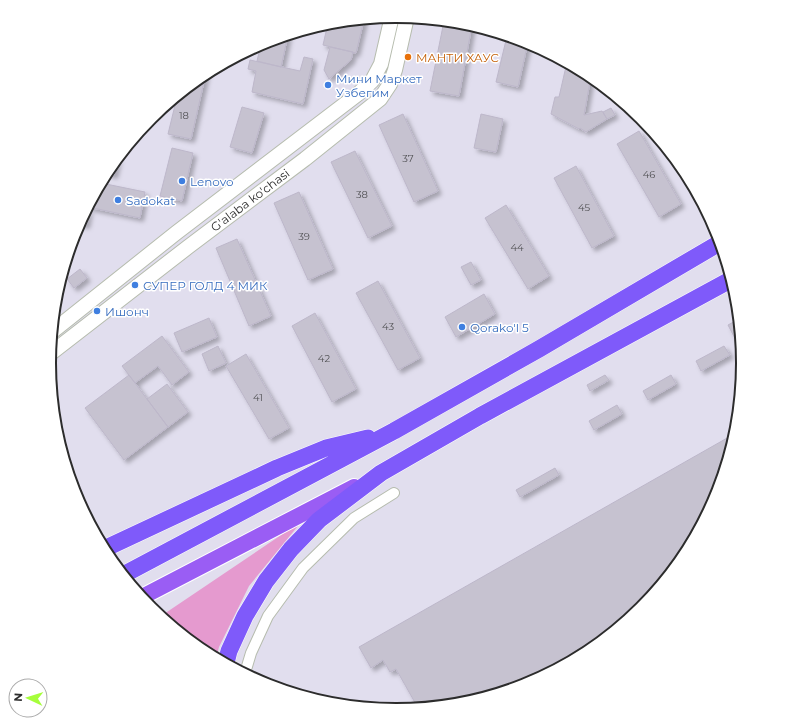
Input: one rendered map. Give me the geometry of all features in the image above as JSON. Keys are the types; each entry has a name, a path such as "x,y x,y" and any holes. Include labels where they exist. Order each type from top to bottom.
{"highway":[{"path":"128,571 394,432 715,245"},
{"path":"227,658 228,651 245,616 266,581 291,549 319,520 381,473 480,416 727,282"},
{"path":"110,546 277,468 326,448 394,432"}],"main road":[{"name":"G'alaba ko'chasi","path":"58,327 176,233 358,94 372,81 381,64 390,23"},
{"name":"G'alaba ko'chasi","path":"57,349 305,159 380,99 390,84 395,70 406,23"},
{"path":"261,169 269,186"},
{"path":"148,594 381,473"}],"street":[{"path":"246,668 251,653 268,616 303,568 354,518 394,493"}],"shaded area":[{"path":"302,521 249,586 218,652 190,633 166,613"}],"building":[{"path":"363,25 356,53 323,45 326,31"},
{"path":"443,26 471,32 459,96 430,91"},
{"path":"287,41 281,67 257,61 259,52"},
{"path":"506,41 526,49 518,87 496,82"},
{"path":"330,47 353,52 351,60 329,79 324,70"},
{"path":"304,57 313,59 303,104 252,92 256,71 248,69 250,60 300,71"},
{"path":"565,69 590,83 584,115 602,111 607,119 586,132 580,128 579,129 551,114 555,97 559,97"},
{"path":"204,83 191,139 168,134 175,105"},
{"path":"242,107 264,113 252,153 230,147"},
{"path":"611,108 615,115 607,119 603,112"},
{"path":"403,114 438,191 414,202 379,125"},
{"path":"481,114 503,119 496,152 474,148"},
{"path":"639,131 681,204 659,217 617,144"},
{"path":"172,148 193,153 182,201 160,196"},
{"path":"355,151 392,226 368,238 331,162"},
{"path":"576,166 614,236 592,248 554,178"},
{"name":"Sadokat","path":"107,184 145,192 140,218 94,208"},
{"path":"299,192 333,269 308,280 274,203"},
{"path":"506,205 549,276 528,289 485,218"},
{"path":"237,239 271,316 249,326 216,248"},
{"path":"471,262 481,280 471,285 461,267"},
{"path":"80,269 87,278 74,288 67,279"},
{"path":"378,281 420,358 398,370 356,293"},
{"path":"484,294 495,314 456,337 445,317"},
{"path":"315,313 356,389 332,402 292,326"},
{"path":"209,318 217,337 182,352 174,333"},
{"path":"734,322 736,340 728,325"},
{"path":"162,336 189,372 172,385 158,366 135,383 122,366"},
{"path":"218,346 226,363 209,371 202,354"},
{"path":"724,346 730,355 701,371 696,361"},
{"path":"246,354 289,428 269,439 226,366"},
{"path":"129,375 168,427 124,460 85,408"},
{"path":"605,375 609,380 590,391 587,385"},
{"path":"671,375 676,384 648,400 643,391"},
{"path":"167,384 188,412 168,427 147,399"},
{"path":"617,405 622,414 594,430 589,421"},
{"path":"728,438 711,493 691,533 666,570 621,619 585,646 547,668 506,685 484,691 441,700 415,702 396,669 390,672 383,660 371,668 359,647"},
{"path":"555,468 559,475 520,497 516,490"}],"place":[{"name":"МАНТИ ХАУС","path":"408,57"},
{"name":"Мини Маркет Узбегим","path":"328,85"},
{"name":"Lenovo","path":"182,181"},
{"name":"Sadokat","path":"118,200"},
{"name":"СУПЕР ГОЛД 4 МИК","path":"135,285"},
{"name":"Ишонч","path":"97,311"},
{"name":"Qorako'l 5","path":"462,327"}]}
